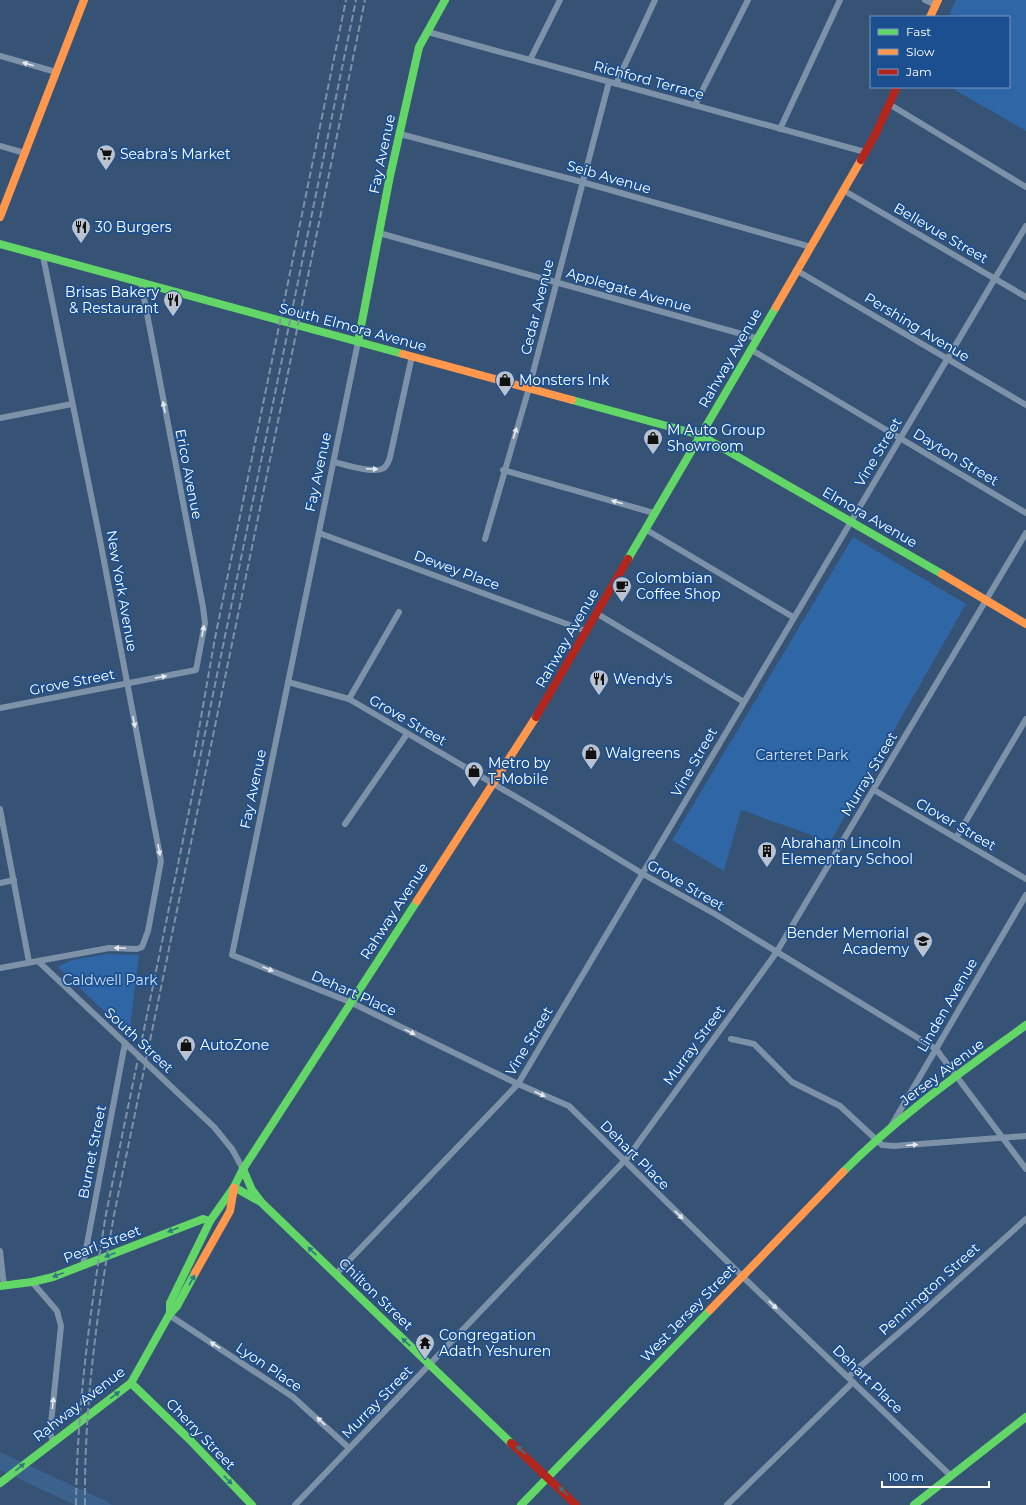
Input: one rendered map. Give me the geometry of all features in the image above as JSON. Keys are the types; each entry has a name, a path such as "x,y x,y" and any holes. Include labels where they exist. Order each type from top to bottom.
{"main road":[{"path":"0,216 84,0"},
{"name":"Fay Avenue","path":"358,342 379,233 419,48 445,0"},
{"path":"930,16 937,3"},
{"name":"Rahway Avenue","path":"170,1313 170,1303 210,1221 234,1187 243,1169 350,1002 529,728 756,338 811,247 865,152 897,88"},
{"name":"South Elmora Avenue","path":"0,244 700,434"},
{"name":"Elmora Avenue","path":"700,434 850,520 1026,624"},
{"name":"Jersey Avenue","path":"875,1141 956,1076 1026,1025"},
{"name":"West Jersey Street","path":"521,1505 742,1276 875,1141"},
{"name":"Chilton Street","path":"243,1169 252,1190 261,1202 549,1477 576,1505"},
{"name":"Rahway Avenue","path":"0,1483 53,1441 132,1383 170,1313 177,1306 230,1211 234,1187"},
{"name":"Chilton Street","path":"234,1187 261,1202"},
{"name":"Pearl Street","path":"2,1286 32,1282 52,1277 203,1219 210,1221"},
{"path":"202,1262 213,1229 210,1221"},
{"name":"Cherry Street","path":"132,1383 189,1439 252,1505"},
{"path":"914,1505 1026,1417"}],"street":[{"path":"530,60 560,0"},
{"path":"616,84 656,0"},
{"path":"695,105 748,0"},
{"path":"780,129 840,0"},
{"path":"925,0 937,3"},
{"name":"Richford Terrace","path":"428,32 865,152"},
{"path":"0,56 56,72"},
{"name":"Cedar Avenue","path":"485,538 503,470 529,388 555,282 609,82"},
{"path":"889,104 1026,187"},
{"name":"Seib Avenue","path":"400,134 582,182 811,247"},
{"path":"0,146 25,153"},
{"name":"Bellevue Street","path":"843,190 1026,297"},
{"name":"Vine Street","path":"336,1274 518,1084 850,520 1026,226"},
{"name":"Applegate Avenue","path":"379,233 756,338"},
{"name":"New York Avenue","path":"38,961 109,948 142,947 148,931 161,861 44,256"},
{"name":"Pershing Avenue","path":"796,270 1026,405"},
{"name":"Erico Avenue","path":"141,282 204,607 205,623 196,670"},
{"name":"Fay Avenue","path":"232,955 358,342"},
{"name":"Dayton Street","path":"750,349 1026,513"},
{"path":"334,462 370,470 383,469 387,464 390,457 412,356"},
{"path":"0,418 72,404"},
{"path":"503,470 654,512"},
{"path":"645,529 793,617"},
{"name":"Murray Street","path":"295,1505 624,1162 776,953 1026,532"},
{"name":"Dewey Place","path":"319,533 586,631"},
{"path":"349,699 399,612"},
{"path":"596,613 744,702"},
{"name":"Grove Street","path":"0,708 196,670"},
{"name":"Grove Street","path":"288,682 349,699 493,783 643,874 715,914 776,953 936,1049 1026,1169"},
{"path":"956,838 1026,719"},
{"path":"345,824 407,734"},
{"name":"Clover Street","path":"874,790 1026,879"},
{"path":"0,809 29,962"},
{"path":"0,883 14,880"},
{"name":"Linden Avenue","path":"890,1128 1026,895"},
{"name":"Dehart Place","path":"232,955 350,1002 518,1084 569,1106 624,1162 951,1476"},
{"path":"0,968 38,961"},
{"name":"South Street","path":"38,961 214,1128 232,1149 243,1169"},
{"path":"731,1039 754,1044 792,1082 840,1106 875,1141 882,1145 894,1146 1026,1136"},
{"name":"Burnet Street","path":"83,1265 125,1043"},
{"name":"Pennington Street","path":"848,1377 1026,1219"},
{"path":"0,1251 2,1286"},
{"path":"32,1282 57,1311 61,1326 50,1433 53,1441"},
{"name":"Lyon Place","path":"170,1313 294,1397 349,1448"},
{"path":"727,1505 853,1382"}],"green space":[{"path":"956,0 1026,0 1026,131 952,88 1010,88 1010,16 948,16"},
{"name":"Carteret Park","path":"853,537 966,604 828,846 809,834 741,810 724,871 672,840"},
{"name":"Caldwell Park","path":"108,954 139,955 129,1035 59,968 59,966 72,960"}],"shaded area":[{"path":"0,1452 112,1505 75,1505 0,1470"}],"railway":[{"path":"194,757 215,638 346,0"},
{"path":"76,1505 79,1431 85,1359 106,1214 356,0"},
{"path":"85,1505 85,1468 89,1395 97,1323 114,1215 365,0"}],"traffic: fast":[{"path":"358,342 390,176 419,47 445,0"},
{"path":"0,244 403,354"},
{"path":"628,559 776,307"},
{"path":"572,400 700,435 942,574"},
{"path":"170,1312 170,1303 210,1221 234,1187 243,1169 417,901"},
{"path":"843,1172 864,1151 908,1113 1026,1025"},
{"path":"243,1169 252,1190 262,1203 511,1443"},
{"path":"234,1187 259,1201"},
{"path":"0,1286 32,1282 53,1277 203,1219 210,1221"},
{"path":"0,1483 131,1383 169,1315 177,1306 195,1273"},
{"path":"521,1505 710,1310"},
{"path":"131,1383 189,1439 252,1505"},
{"path":"914,1505 1026,1417"}],"traffic: slow":[{"path":"0,217 84,0"},
{"path":"930,16 938,0"},
{"path":"776,307 861,160"},
{"path":"403,354 572,400"},
{"path":"942,574 1026,624"},
{"path":"417,901 536,717"},
{"path":"710,1310 843,1172"},
{"path":"195,1273 230,1211 234,1188"}],"traffic: jam":[{"path":"861,160 875,135 897,88"},
{"path":"536,717 628,559"},
{"path":"511,1443 576,1505"}],"place":[{"name":"Seabra's Market","path":"106,171"},
{"name":"30 Burgers","path":"81,244"},
{"name":"Brisas Bakery & Restaurant","path":"173,317"},
{"name":"Monsters Ink","path":"505,397"},
{"name":"M Auto Group Showroom","path":"653,455"},
{"name":"Colombian Coffee Shop","path":"622,603"},
{"name":"Wendy's","path":"599,696"},
{"name":"Walgreens","path":"591,770"},
{"name":"Metro by T-Mobile","path":"474,788"},
{"name":"Abraham Lincoln Elementary School","path":"767,868"},
{"name":"Bender Memorial Academy","path":"923,958"},
{"name":"AutoZone","path":"186,1062"},
{"name":"Congregation Adath Yeshuren","path":"425,1360"}]}
